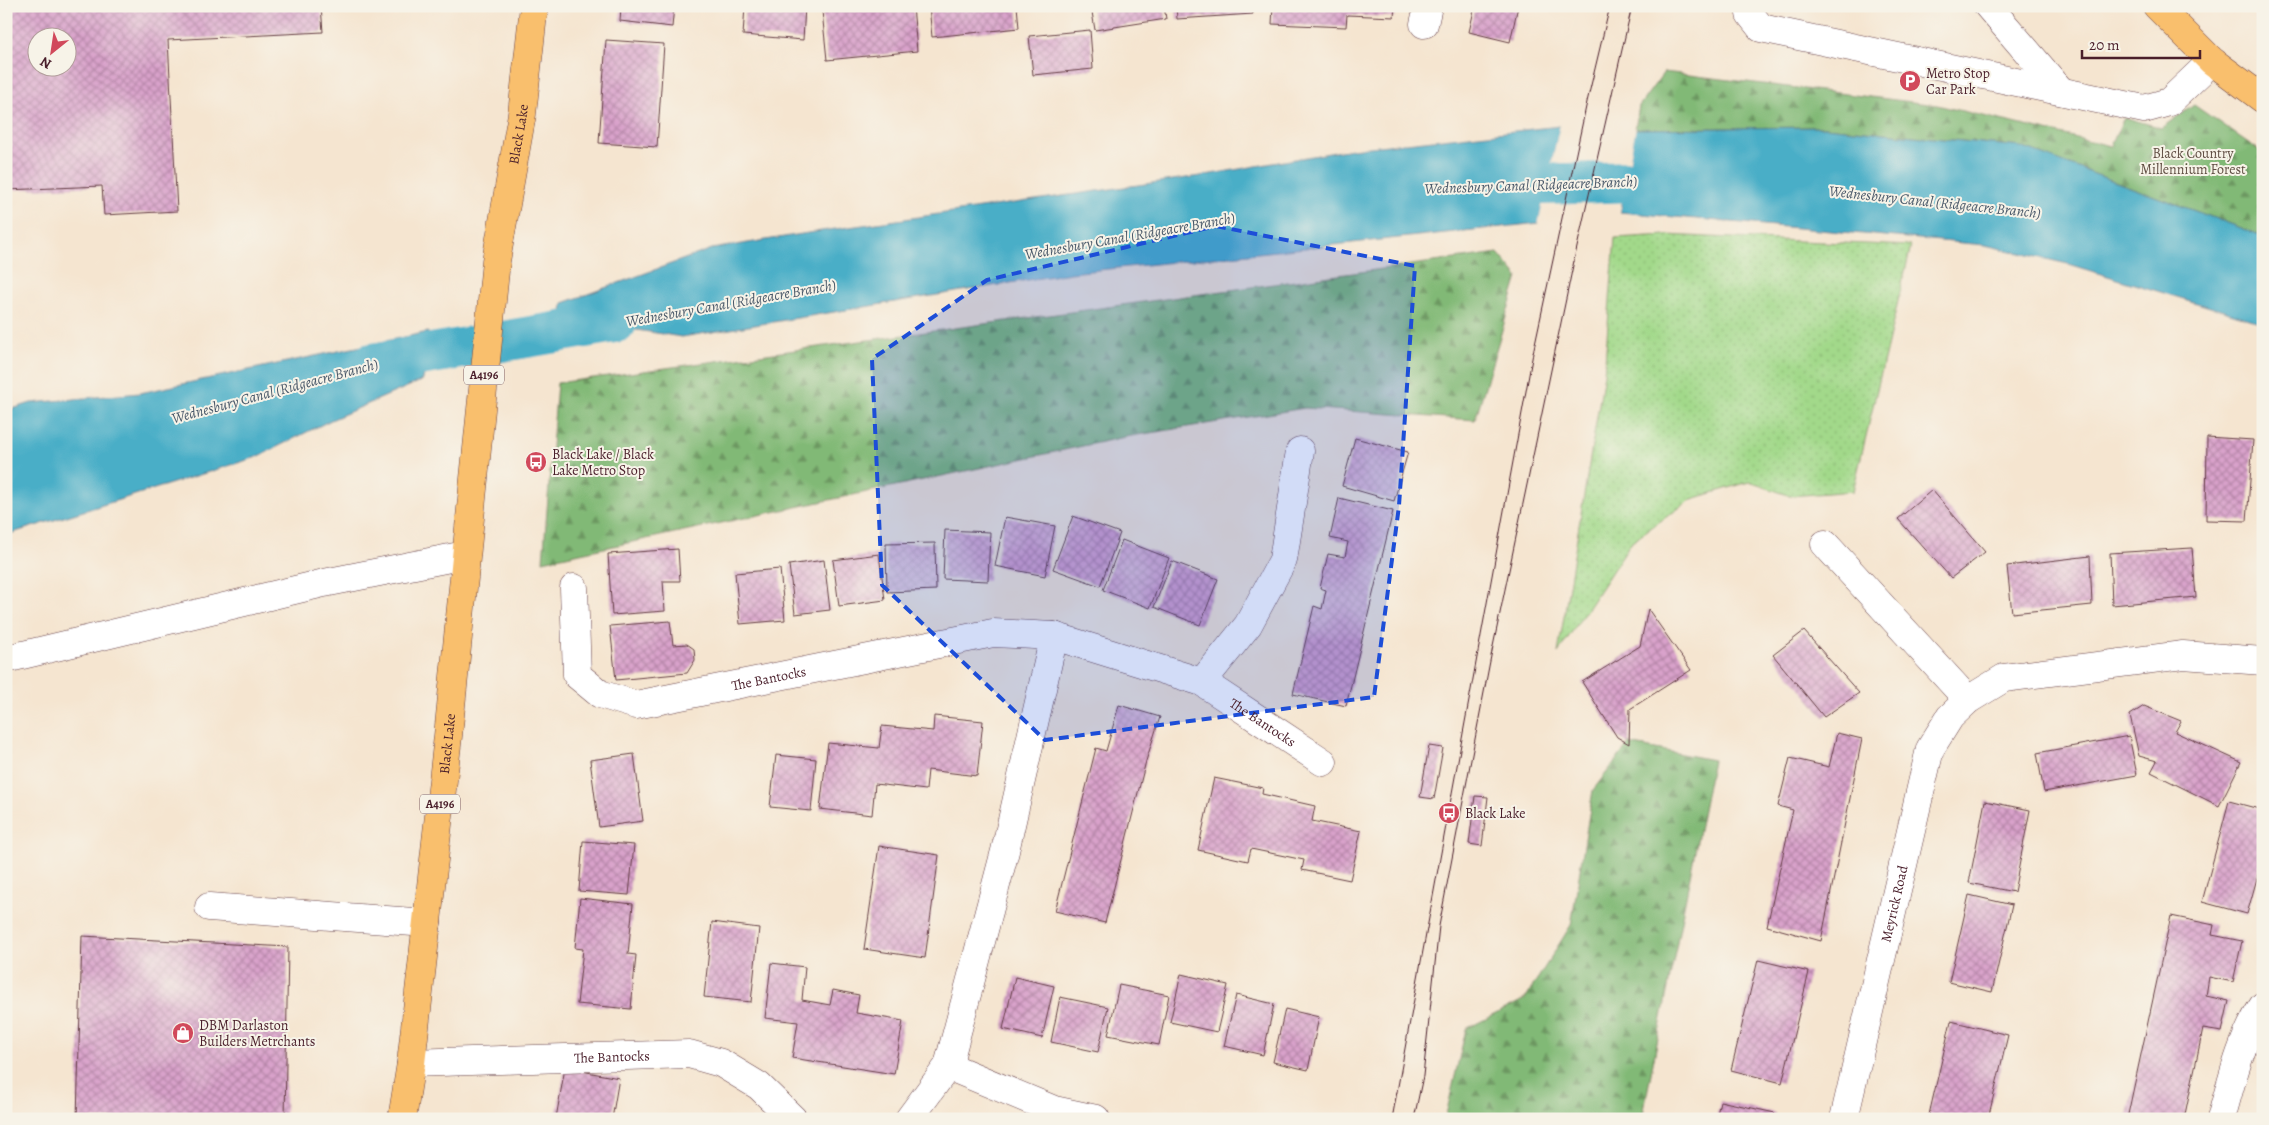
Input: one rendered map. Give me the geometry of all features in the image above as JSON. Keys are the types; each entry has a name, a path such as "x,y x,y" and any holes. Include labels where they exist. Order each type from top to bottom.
{"main road":[{"name":"Black Lake","path":"402,1119 411,1063 457,654 465,555 496,261 522,114 534,6"},
{"path":"2157,6 2212,61 2263,99"}],"street":[{"path":"1751,6 1750,14 1761,28 2144,109 2168,102 2212,61"},
{"path":"1988,6 2062,91"},
{"path":"1202,682 1248,624 1283,560 1300,451"},
{"path":"1826,544 1968,700"},
{"path":"6,659 324,582 465,555"},
{"name":"The Bantocks","path":"574,588 577,675 600,694 636,705 993,633 1054,636 1202,682 1323,762"},
{"path":"909,1119 948,1066 1006,852 1054,636"},
{"name":"Meyrick Road","path":"1844,1119 1930,749 1950,717 1968,700 2004,678 2183,655 2263,661"},
{"path":"209,907 427,923"},
{"path":"2221,1119 2255,1019 2263,1006"},
{"name":"The Bantocks","path":"411,1063 689,1054 721,1063 751,1082 793,1119"},
{"path":"948,1066 1054,1110 1096,1119"}],"highlighted area":[{"path":"1216,226 1415,266 1399,506 1374,697 1045,740 882,585 872,359 987,280"}],"green space":[{"name":"Black Country Millennium Forest","path":"1664,72 1937,105 2111,146 2124,117 2161,128 2194,105 2263,153 2263,236 2021,147 1825,127 1635,129 1639,106"},
{"path":"1666,235 1911,246 1853,491 1791,496 1749,482 1692,499 1632,541 1558,653 1604,374 1615,238"},
{"path":"1498,253 1518,277 1475,420 1305,408 1125,437 543,561 557,383"},
{"path":"1629,744 1713,760 1642,1119 1445,1119 1466,1029 1525,999 1571,925 1593,790"}],"water":[{"path":"1560,126 1539,223 1071,273 682,337 630,329 559,350 563,303 712,249 808,233 1200,176 1352,149"},
{"path":"1825,127 2021,147 2263,236 2263,323 2068,264 1985,245 1620,212 1635,129"},
{"path":"428,332 423,380 331,420 257,457 6,535 6,411 31,403 140,393"}],"pier":[{"path":"1560,124 1562,127 1541,223 1538,225"},
{"path":"1636,127 1619,215 1617,212 1633,129"}],"building":[{"path":"6,6 321,6 323,32 168,40 177,211 104,215 102,186 6,190"},
{"path":"621,6 674,6 672,27 620,21"},
{"path":"745,6 805,6 803,40 743,35"},
{"path":"865,6 913,6 917,51 827,60 822,11"},
{"path":"929,6 1017,6 1019,28 932,37"},
{"path":"1091,6 1164,6 1166,19 1095,30"},
{"path":"1176,6 1252,6 1253,14 1177,19"},
{"path":"1273,6 1395,6 1394,17 1347,15 1346,27 1272,24"},
{"path":"1475,6 1518,6 1510,42 1469,32"},
{"path":"1090,30 1093,69 1033,75 1029,36"},
{"path":"606,40 664,44 657,147 599,143"},
{"path":"2207,437 2253,440 2247,521 2206,520"},
{"path":"1355,438 1408,452 1394,501 1342,486"},
{"path":"1932,490 1985,552 1951,578 1898,519"},
{"path":"1339,498 1393,511 1346,706 1293,694 1314,606 1322,609 1326,590 1320,588 1328,554 1345,557 1348,542 1330,538"},
{"path":"1073,516 1120,533 1100,586 1053,569"},
{"path":"1005,517 1055,526 1045,576 995,566"},
{"path":"945,530 990,532 988,581 943,579"},
{"path":"1122,540 1169,558 1150,608 1103,590"},
{"path":"935,543 936,590 887,592 886,544"},
{"path":"2192,548 2196,597 2112,605 2110,553"},
{"path":"678,549 680,581 663,581 665,611 612,615 608,554"},
{"path":"879,554 885,600 839,606 833,560"},
{"path":"2090,556 2092,605 2012,613 2007,566"},
{"path":"824,560 830,610 795,614 789,565"},
{"path":"1172,561 1218,579 1200,625 1154,607"},
{"path":"780,569 785,620 740,624 735,573"},
{"path":"1648,609 1691,670 1630,709 1629,744 1617,737 1582,682 1640,646"},
{"path":"670,621 673,645 687,644 694,649 695,660 687,673 616,680 610,626"},
{"path":"1804,631 1859,693 1824,717 1773,655"},
{"path":"1119,705 1160,717 1146,761 1105,923 1055,911 1096,748 1106,751"},
{"path":"2144,706 2181,721 2175,732 2241,762 2219,806 2151,772 2157,761 2139,756 2130,715"},
{"path":"934,716 983,721 977,776 928,770 926,790 875,784 872,815 820,809 828,743 879,748 882,726 933,731"},
{"path":"1837,733 1862,739 1821,941 1767,926 1793,810 1778,806 1790,758 1829,767"},
{"path":"2129,736 2137,775 2044,792 2037,753"},
{"path":"1429,746 1443,748 1434,799 1420,797"},
{"path":"634,754 643,821 599,827 590,760"},
{"path":"776,755 816,759 811,811 770,807"},
{"path":"1214,778 1263,788 1262,794 1315,806 1312,821 1361,831 1350,880 1302,870 1304,860 1251,849 1248,861 1198,850"},
{"path":"1475,796 1488,797 1482,846 1469,844"},
{"path":"1985,801 2030,810 2014,892 1969,883"},
{"path":"2229,801 2263,810 2263,857 2247,914 2202,902"},
{"path":"583,841 634,845 629,895 579,891"},
{"path":"879,846 939,855 925,958 864,949"},
{"path":"1969,895 2012,905 1992,992 1949,982"},
{"path":"580,898 633,904 628,954 636,955 631,1009 577,1004 583,949 575,948"},
{"path":"2171,916 2214,925 2212,935 2242,941 2233,982 2209,977 2206,996 2229,1001 2222,1032 2203,1029 2184,1119 2127,1119"},
{"path":"712,922 759,928 751,1002 704,997"},
{"name":"DBM Darlaston Builders Metrchants","path":"82,936 288,947 285,1119 77,1119"},
{"path":"1758,960 1809,972 1782,1083 1731,1070"},
{"path":"771,963 805,967 802,1000 830,1005 833,990 859,995 856,1013 903,1021 894,1074 792,1058 798,1022 765,1018"},
{"path":"1181,974 1228,985 1217,1032 1170,1022"},
{"path":"1015,977 1054,986 1042,1038 1003,1029"},
{"path":"1119,985 1169,995 1159,1045 1108,1035"},
{"path":"1236,995 1274,1004 1263,1055 1224,1046"},
{"path":"1060,997 1108,1007 1098,1052 1051,1042"},
{"path":"1285,1009 1319,1017 1308,1070 1273,1062"},
{"path":"1951,1021 2008,1035 1988,1119 1928,1119"},
{"path":"565,1068 619,1078 612,1119 556,1118"},
{"path":"1720,1101 1775,1113 1773,1119 1716,1119"}],"waterway":[{"name":"Wednesbury Canal (Ridgeacre Branch)","path":"1490,186 1683,180"},
{"name":"Wednesbury Canal (Ridgeacre Branch)","path":"370,364 617,322"}],"tram line":[{"path":"1392,1119 1533,353 1587,102 1610,6"},
{"path":"1414,1119 1423,1076 1439,926 1491,656 1575,256 1632,6"}],"place":[{"name":"Metro Stop Car Park","path":"1910,81"},
{"name":"Black Lake / Black Lake Metro Stop","path":"536,462"},
{"name":"Black Lake","path":"1449,813"},
{"name":"DBM Darlaston Builders Metrchants","path":"183,1033"}]}
